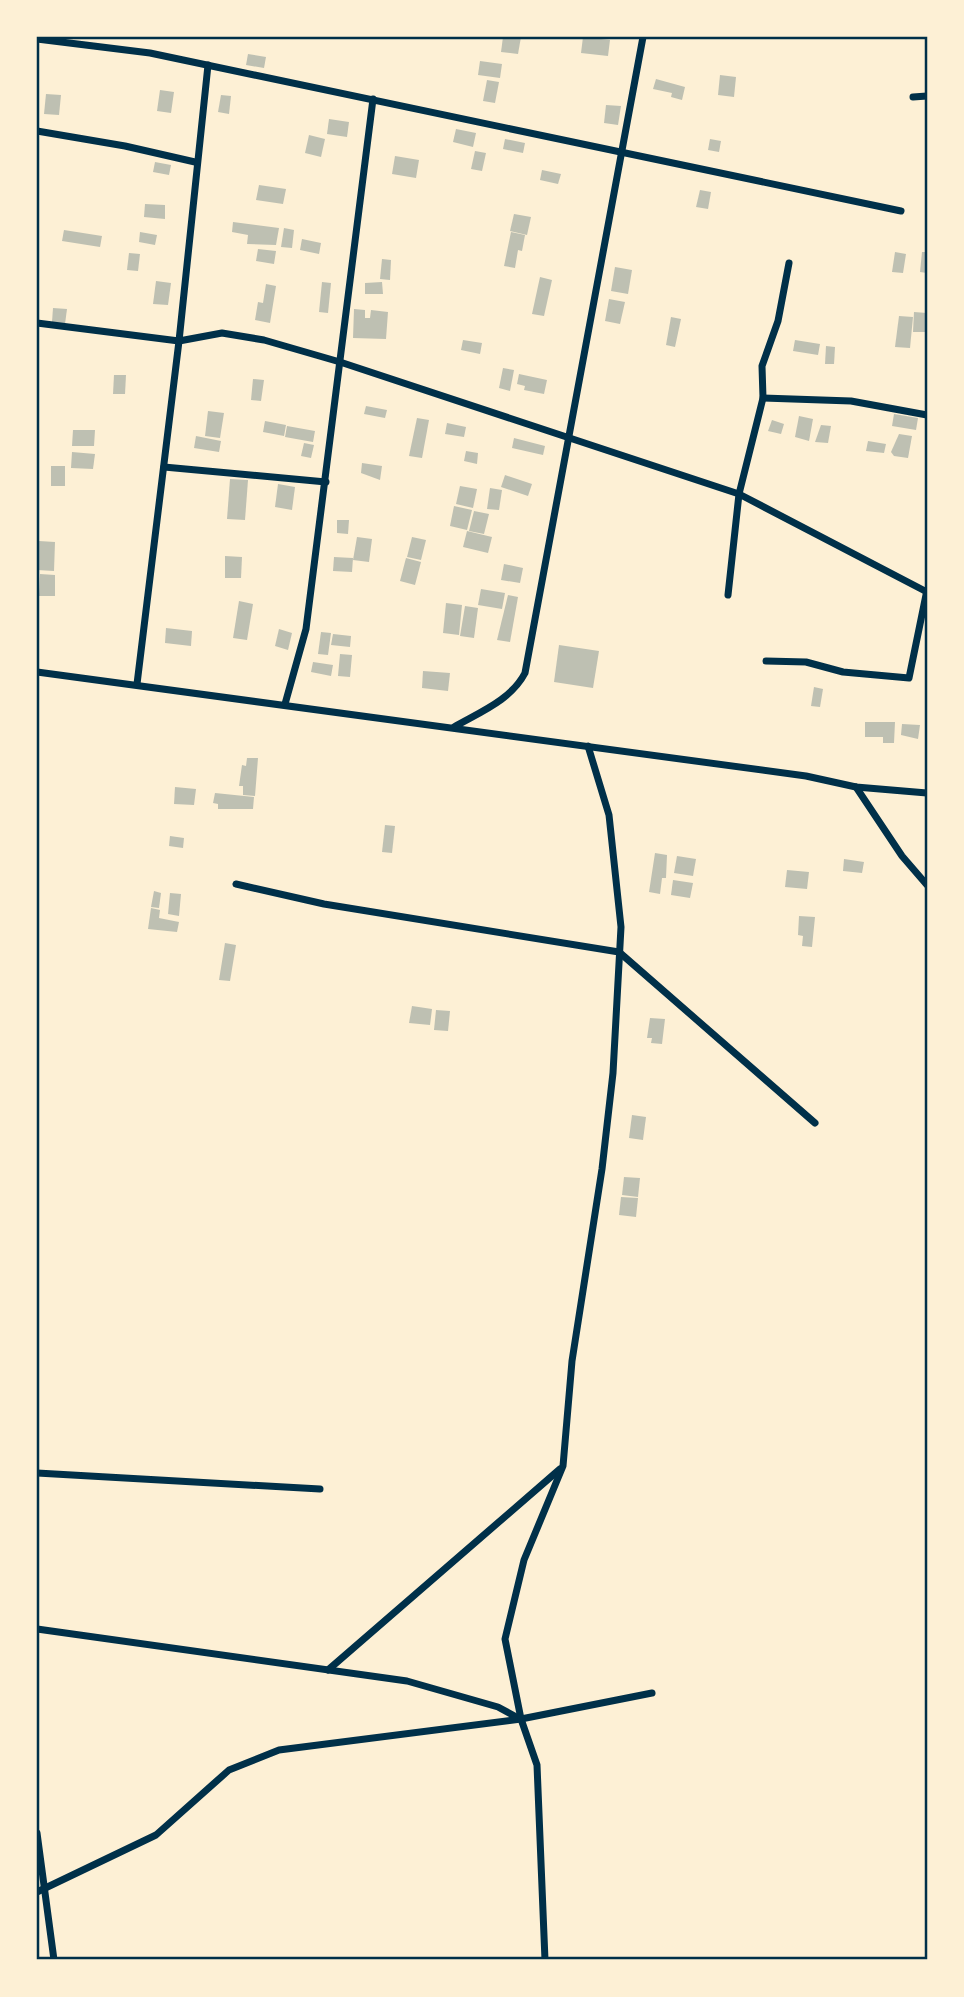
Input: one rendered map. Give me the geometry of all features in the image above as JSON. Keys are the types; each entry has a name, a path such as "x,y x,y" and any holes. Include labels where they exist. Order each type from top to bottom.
{"street":[{"path":"454,727 507,695 518,686 525,673 643,37"},
{"path":"37,39 150,53 901,211"},
{"path":"137,684 179,341 195,162 208,65"},
{"path":"913,97 927,96"},
{"path":"285,704 306,629 373,99"},
{"path":"37,131 125,146 195,162"},
{"path":"728,595 739,494 763,398 762,366 778,321 789,263"},
{"path":"37,324 179,341 222,333 264,340 340,362 739,494 927,591 909,678 843,672 806,663 766,661"},
{"path":"763,398 851,401 927,415"},
{"path":"164,467 326,482"},
{"path":"37,672 806,776 856,787 927,793"},
{"path":"545,1960 537,1765 521,1719 505,1639 524,1560 563,1466 572,1360 610,1100 621,927 609,815 588,746"},
{"path":"856,787 902,856 927,885"},
{"path":"236,884 350,908 619,952 815,1123"},
{"path":"328,1670 563,1466"},
{"path":"37,1474 320,1489"},
{"path":"37,1629 407,1681 498,1707 521,1719"},
{"path":"41,1891 156,1835 229,1770 279,1750 521,1719 652,1693"},
{"path":"37,1833 41,1891 54,1960"}],"building":[{"path":"503,37 521,37 518,54 501,52"},
{"path":"583,37 610,40 608,56 581,53"},
{"path":"248,54 266,57 264,68 246,65"},
{"path":"480,61 502,64 500,78 478,75"},
{"path":"720,75 736,77 734,97 718,95"},
{"path":"656,79 685,87 682,100 671,97 672,93 653,89"},
{"path":"487,80 499,82 495,103 483,101"},
{"path":"160,90 174,92 171,113 157,111"},
{"path":"46,94 61,95 59,115 44,114"},
{"path":"221,95 231,96 229,114 218,112"},
{"path":"606,105 621,106 618,125 604,123"},
{"path":"329,119 349,122 347,137 327,134"},
{"path":"456,129 476,133 473,147 453,142"},
{"path":"309,135 325,139 321,157 305,153"},
{"path":"505,139 525,143 523,153 503,149"},
{"path":"710,139 721,141 719,152 708,150"},
{"path":"475,151 486,153 482,171 471,169"},
{"path":"395,156 419,160 416,178 392,174"},
{"path":"155,162 171,165 169,175 153,172"},
{"path":"542,170 561,174 558,184 540,180"},
{"path":"259,185 286,189 283,204 256,200"},
{"path":"700,190 711,192 708,209 696,207"},
{"path":"145,204 165,205 165,219 144,217"},
{"path":"514,214 531,217 527,235 510,231"},
{"path":"233,222 279,228 276,245 247,244 248,235 232,232"},
{"path":"284,228 294,230 292,248 281,247"},
{"path":"64,230 102,236 100,247 62,241"},
{"path":"140,232 157,235 155,245 139,242"},
{"path":"511,232 525,235 522,251 518,250 515,268 504,266"},
{"path":"302,239 321,243 319,254 300,250"},
{"path":"258,249 276,251 274,264 256,261"},
{"path":"895,252 906,254 903,273 892,272"},
{"path":"922,252 927,252 927,273 920,272"},
{"path":"129,253 140,254 138,271 127,270"},
{"path":"382,259 391,260 390,280 380,279"},
{"path":"615,267 632,270 628,294 611,291"},
{"path":"540,277 552,280 544,316 532,314"},
{"path":"156,281 171,283 168,305 153,304"},
{"path":"322,282 331,283 328,313 319,312"},
{"path":"382,282 383,294 365,294 365,283"},
{"path":"266,284 276,286 270,323 255,320 258,302 263,303"},
{"path":"609,299 625,302 620,324 605,321"},
{"path":"53,308 67,309 65,324 52,322"},
{"path":"354,309 365,310 365,318 370,318 371,310 388,312 386,339 353,338"},
{"path":"914,312 927,313 926,332 913,332"},
{"path":"899,316 913,317 910,348 895,347"},
{"path":"671,317 681,319 675,347 666,345"},
{"path":"463,340 482,343 480,354 461,350"},
{"path":"795,340 820,344 818,355 793,351"},
{"path":"826,346 835,347 834,364 825,364"},
{"path":"503,368 514,370 510,391 499,388"},
{"path":"519,374 547,380 544,394 524,390 525,386 517,384"},
{"path":"114,375 126,375 125,394 113,394"},
{"path":"253,379 264,380 261,401 251,400"},
{"path":"366,406 387,410 385,418 364,414"},
{"path":"208,411 224,413 220,438 205,436"},
{"path":"894,414 918,418 916,430 892,426"},
{"path":"799,416 813,419 809,441 795,437"},
{"path":"417,418 429,420 422,458 409,456"},
{"path":"772,420 784,424 781,434 768,431"},
{"path":"265,421 286,425 284,436 263,432"},
{"path":"447,423 466,427 464,437 445,434"},
{"path":"821,425 831,426 828,443 815,442"},
{"path":"287,426 315,431 313,442 285,437"},
{"path":"73,430 95,430 94,446 72,446"},
{"path":"899,434 912,436 908,458 894,456 891,452"},
{"path":"196,436 221,441 219,452 194,448"},
{"path":"514,438 545,446 543,455 512,448"},
{"path":"868,441 886,444 884,453 866,451"},
{"path":"304,443 314,445 311,458 301,456"},
{"path":"466,451 478,453 477,464 464,461"},
{"path":"72,452 95,454 93,469 71,468"},
{"path":"362,463 382,466 380,480 361,473"},
{"path":"51,466 65,466 65,486 51,486"},
{"path":"505,475 532,484 528,496 501,487"},
{"path":"230,479 248,480 245,520 227,519"},
{"path":"278,484 295,487 292,510 275,507"},
{"path":"460,486 477,489 473,508 456,504"},
{"path":"490,488 502,490 499,510 487,509"},
{"path":"454,506 472,510 467,530 450,526"},
{"path":"474,511 489,514 484,534 469,531"},
{"path":"337,520 349,520 348,534 337,533"},
{"path":"467,531 492,537 488,553 463,547"},
{"path":"357,537 372,539 369,562 353,560"},
{"path":"412,537 426,540 421,560 407,557"},
{"path":"39,541 55,542 54,571 37,570"},
{"path":"225,556 242,557 241,578 225,578"},
{"path":"334,557 353,558 352,572 333,571"},
{"path":"406,558 421,562 415,585 400,581"},
{"path":"504,564 523,568 520,583 501,580"},
{"path":"40,574 55,575 55,596 39,596"},
{"path":"481,589 505,593 502,609 478,605"},
{"path":"508,595 518,597 510,642 497,640"},
{"path":"239,601 253,604 247,640 233,638"},
{"path":"446,603 462,605 459,635 443,633"},
{"path":"465,606 478,608 474,638 460,636"},
{"path":"166,628 192,631 191,646 165,643"},
{"path":"279,629 292,633 288,650 275,646"},
{"path":"321,632 331,633 328,655 318,654"},
{"path":"333,634 351,636 350,647 331,645"},
{"path":"559,645 599,651 593,688 554,682"},
{"path":"340,654 352,655 350,677 338,676"},
{"path":"313,662 333,665 331,676 311,672"},
{"path":"423,671 450,673 448,691 422,688"},
{"path":"814,687 823,689 820,707 811,706"},
{"path":"865,722 895,722 894,743 883,743 883,737 865,737"},
{"path":"902,724 920,725 918,739 901,735"},
{"path":"247,758 258,758 255,796 243,795 243,786 239,786 242,765 246,766"},
{"path":"175,787 196,789 194,805 174,804"},
{"path":"215,793 254,797 253,809 218,809 218,804 213,803"},
{"path":"385,825 395,826 392,853 382,852"},
{"path":"170,836 184,838 183,848 169,846"},
{"path":"655,853 667,855 666,878 662,878 660,894 649,892"},
{"path":"677,856 696,859 693,876 674,873"},
{"path":"844,859 864,862 862,873 843,871"},
{"path":"787,870 809,872 807,889 785,887"},
{"path":"673,880 693,883 690,898 671,895"},
{"path":"154,891 161,893 159,908 151,907"},
{"path":"170,893 181,894 179,916 168,914"},
{"path":"151,908 160,910 159,918 179,922 177,932 148,929"},
{"path":"799,916 815,917 812,947 802,946 803,936 798,935"},
{"path":"225,943 236,945 230,981 219,980"},
{"path":"412,1006 432,1009 430,1025 409,1023"},
{"path":"436,1010 450,1011 448,1031 434,1030"},
{"path":"650,1018 665,1019 662,1044 651,1043 652,1038 647,1038"},
{"path":"632,1115 646,1117 643,1140 629,1138"},
{"path":"624,1177 640,1178 638,1197 622,1195"},
{"path":"621,1197 638,1198 636,1217 619,1215"}]}
